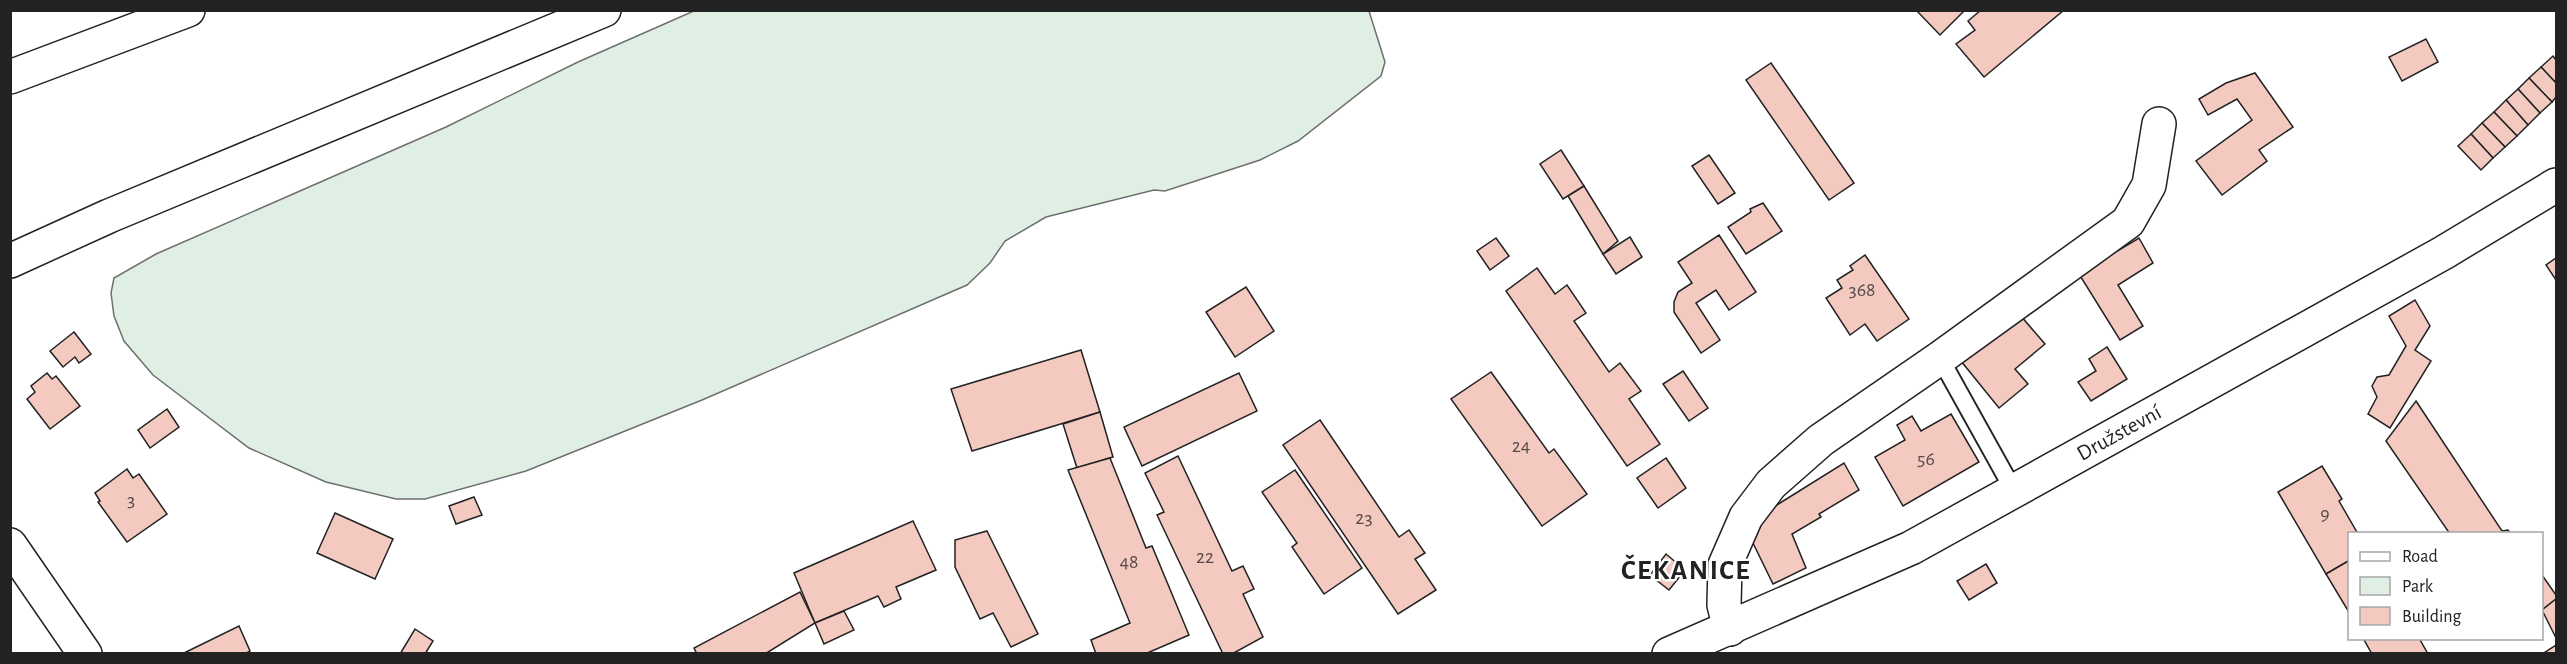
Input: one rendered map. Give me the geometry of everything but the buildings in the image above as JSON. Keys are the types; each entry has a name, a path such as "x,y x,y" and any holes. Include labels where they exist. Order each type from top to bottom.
{"street":[{"path":"10,77 188,10"},
{"path":"10,261 109,216 604,10"},
{"path":"1730,629 1724,605 1725,565 1746,517 1771,484 1821,440 1940,358 2128,222 2149,185 2159,124"},
{"name":"Družstevní","path":"1669,654 1911,548 2443,253 2556,184"},
{"path":"10,545 85,654"}],"lane":[{"path":"1940,358 2014,491"}],"green space":[{"path":"696,10 1369,11 1385,62 1381,76 1298,141 1260,160 1165,191 1154,190 1046,217 1005,241 990,263 967,285 702,400 526,471 425,499 396,499 326,482 249,448 153,375 124,341 114,316 111,293 114,278 156,254 446,127 578,62"}],"district":[{"name":"ČEKANICE","path":"1686,571"}]}
